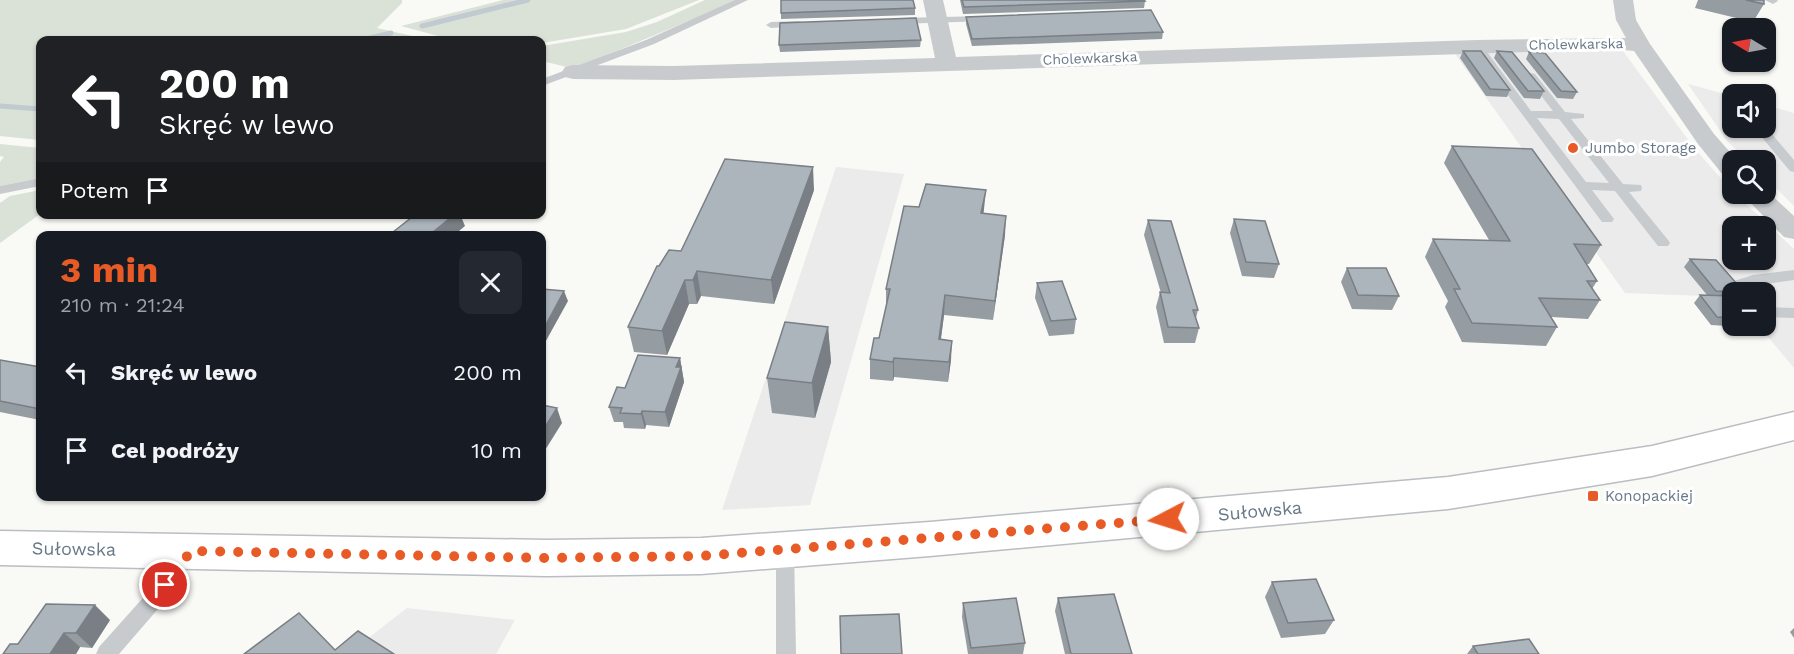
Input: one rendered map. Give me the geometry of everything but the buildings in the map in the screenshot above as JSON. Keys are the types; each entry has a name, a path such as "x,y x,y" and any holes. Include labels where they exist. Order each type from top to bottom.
{"main road":[{"name":"Sułowska","path":"0,548 546,558 701,556 930,539 1448,493 1652,462 1794,426"}],"street":[{"path":"1623,0 1626,20 1640,45 1722,158"},
{"path":"935,10 947,64"},
{"name":"Cholewkarska","path":"573,72 626,74 1477,46 1516,58 1615,42 1640,45"},
{"path":"1766,204 1794,231"}],"lane":[{"path":"573,72 716,15 743,0"},
{"path":"890,22 935,10 994,18"},
{"path":"771,25 807,24"},
{"path":"1477,46 1607,219"},
{"path":"1516,58 1663,243"},
{"name":"Cholewkarska","path":"546,81 573,72"},
{"path":"1529,114 1580,116"},
{"path":"1768,138 1794,168"},
{"path":"0,190 36,183"},
{"path":"1582,186 1636,188"},
{"path":"1746,282 1794,275"},
{"path":"1776,312 1794,313"},
{"path":"785,549 786,654"},
{"path":"106,654 157,596 191,551"}],"shaded area":[{"path":"0,0 402,0 402,3 377,28 412,36 36,36 36,140 0,136"},
{"path":"503,0 699,0 626,29 546,42 546,36 438,36 401,26"},
{"path":"705,0 739,0 578,67 546,62 546,45 626,32 657,22"},
{"path":"1620,47 1695,149 1722,180 1722,204 1746,204 1759,216 1722,216 1722,270 1776,270 1776,232 1794,249 1794,368 1767,336 1776,336 1776,282 1722,282 1722,297 1625,293 1453,51"},
{"path":"1688,84 1722,93 1722,133"},
{"path":"1776,108 1794,113 1794,206 1776,188 1776,150 1736,150 1725,138 1776,138"},
{"path":"0,144 36,148 36,179 0,186 0,162 4,157 0,156"},
{"path":"836,167 904,174 810,505 722,510"},
{"path":"36,191 36,217 0,243 0,203 10,196"},
{"path":"407,608 515,620 496,654 348,654"}],"waterway":[{"path":"422,26 528,0"},
{"path":"379,36 391,33"},
{"path":"0,106 36,109"}],"place":[{"name":"Jumbo Storage","path":"1573,148"},
{"name":"Konopackiej","path":"1593,496"}],"route":[{"path":"165,585 191,551 546,558 701,556 1168,519"}]}
